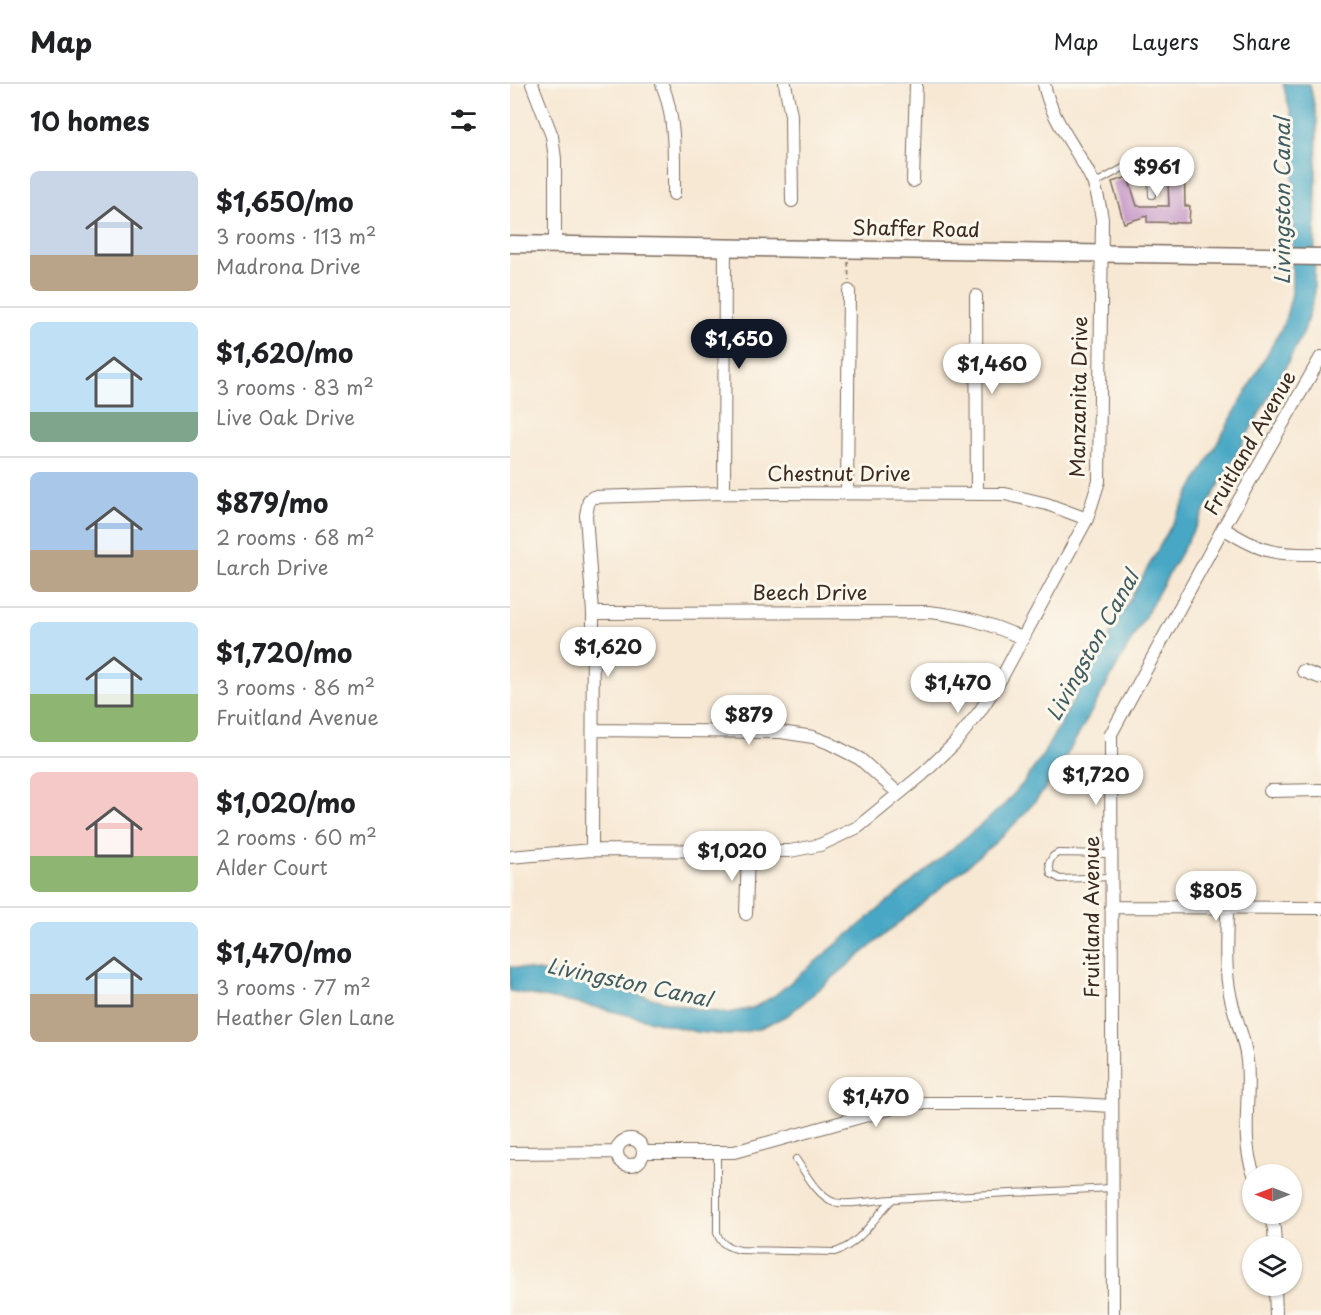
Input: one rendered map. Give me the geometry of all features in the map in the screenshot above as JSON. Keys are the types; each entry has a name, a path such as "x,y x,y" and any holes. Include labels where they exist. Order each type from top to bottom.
{"main road":[{"name":"Shaffer Road","path":"510,244 1321,256"}],"street":[{"path":"532,84 552,136 555,159 555,244"},
{"path":"662,84 673,129 674,194"},
{"path":"785,84 791,115 792,201"},
{"path":"913,181 916,84"},
{"name":"Manzanita Drive","path":"510,857 591,850 748,851 790,850 820,845 858,827 923,774 954,744 991,694 1087,519 1099,481 1102,219 1094,185 1078,154 1061,130 1044,84"},
{"path":"724,493 725,247"},
{"path":"848,493 849,291"},
{"path":"976,296 977,494"},
{"name":"Fruitland Avenue","path":"1113,1315 1111,734 1223,528 1321,357"},
{"name":"Chestnut Drive","path":"592,613 586,515 589,500 597,496 724,493 1005,494 1026,498 1087,519"},
{"path":"1223,528 1268,552 1321,554"},
{"name":"Beech Drive","path":"592,613 928,612 965,616 992,624 1022,638"},
{"path":"591,850 592,613"},
{"path":"1303,671 1321,678"},
{"path":"593,730 781,732 813,737 860,759 898,793"},
{"path":"1270,792 1321,790"},
{"path":"746,914 748,851"},
{"path":"1111,907 1321,908"},
{"path":"1227,907 1227,974 1230,996 1245,1044 1248,1154 1251,1164"},
{"path":"644,1152 734,1152 911,1103 1061,1103 1112,1106"},
{"path":"628,1138 636,1139 641,1143 644,1152 639,1162 630,1165 620,1161 617,1152 621,1142 628,1138"},
{"path":"510,1153 617,1152"},
{"path":"1275,1296 1276,1315"}],"lane":[{"path":"1094,185 1139,159 1148,158 1152,195"},
{"path":"1111,854 1058,853 1049,863 1051,874 1060,879 1111,877"},
{"path":"717,1152 717,1233 720,1241 740,1250 835,1252 842,1250 852,1244 892,1199"},
{"path":"796,1159 813,1184 832,1201 842,1203 1113,1188"}],"path":[{"path":"847,249 849,291"}],"water":[{"path":"1283,84 1310,84 1317,120 1314,297 1304,331 1060,767 1031,807 996,842 788,1015 758,1029 729,1035 697,1032 595,1007 510,991 510,967 513,967 549,973 701,1010 727,1013 753,1008 774,996 983,823 1006,803 1024,782 1041,758 1284,324 1292,294 1293,121"}],"building":[{"path":"1184,157 1185,206 1190,206 1189,223 1147,222 1147,216 1124,223 1112,182 1128,177 1137,206 1169,206 1167,158"}],"water label":[{"name":"Livingston Canal","path":"1283,201"},
{"name":"Livingston Canal","path":"1093,646"},
{"name":"Livingston Canal","path":"629,983"}]}
